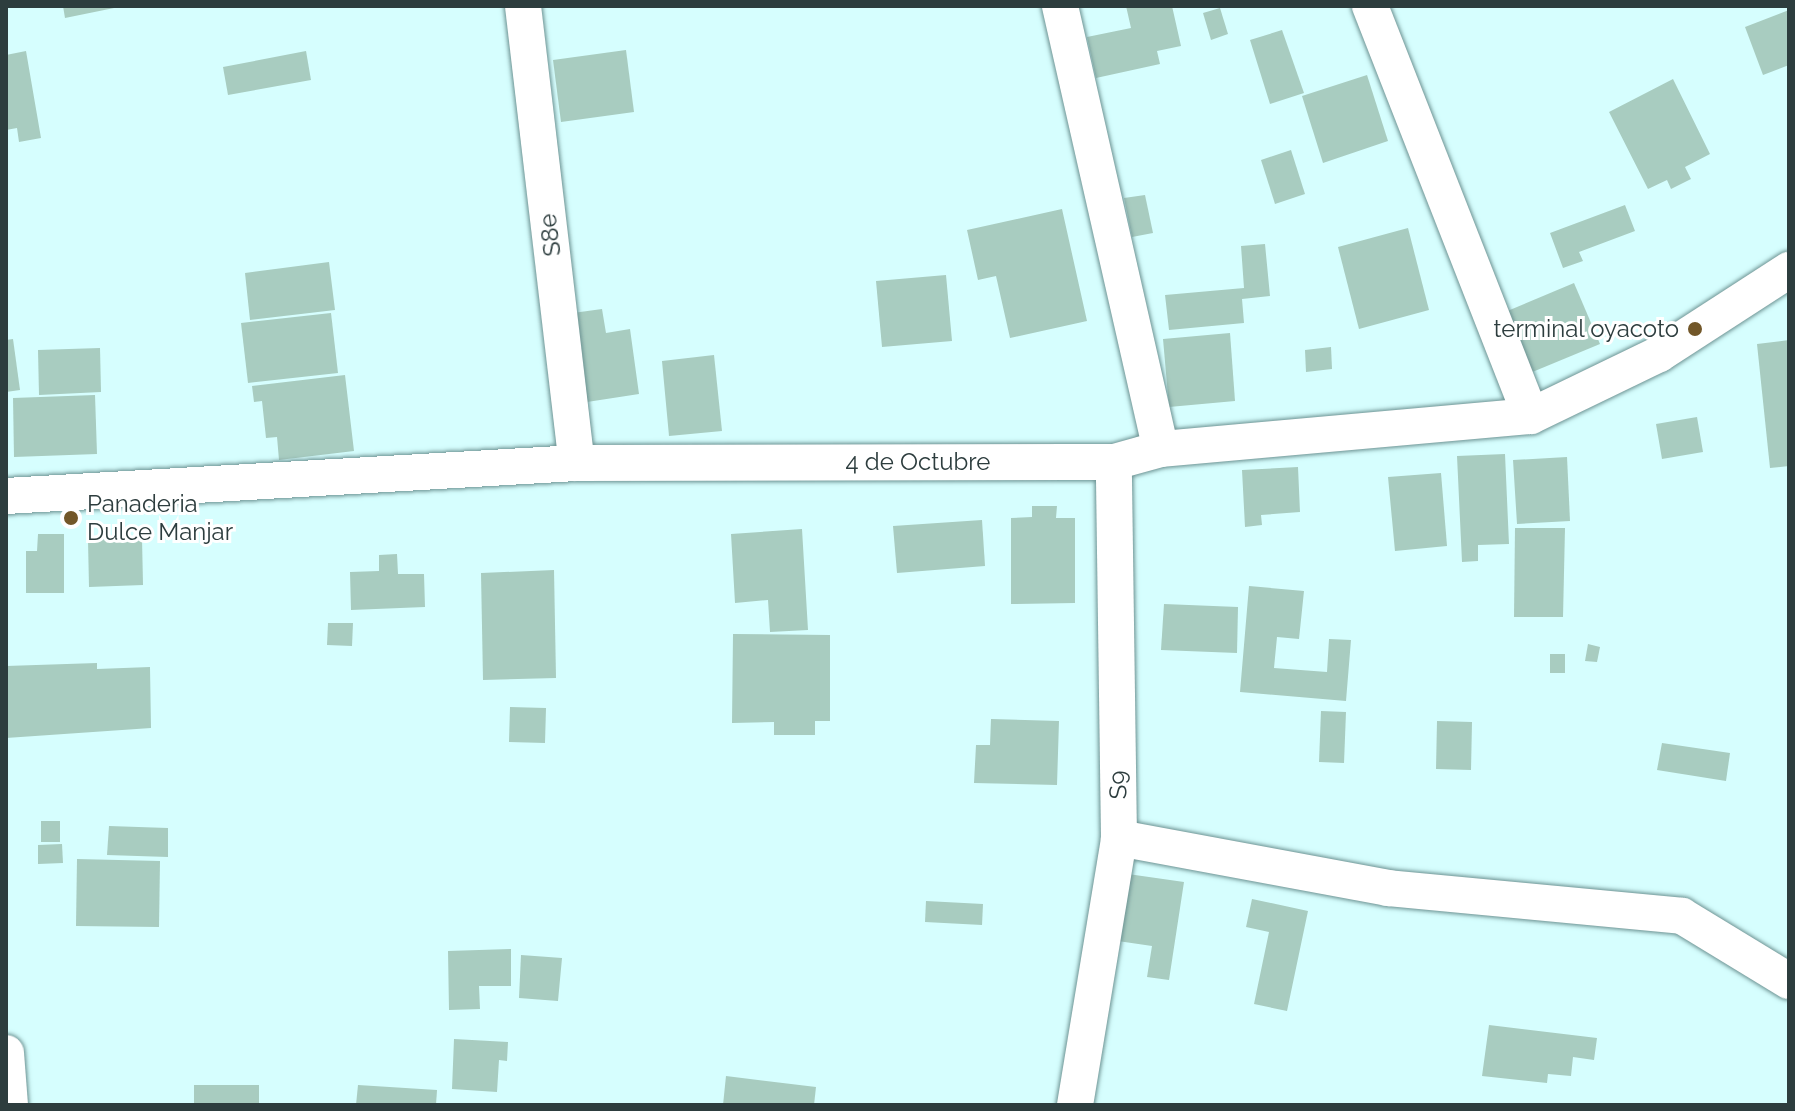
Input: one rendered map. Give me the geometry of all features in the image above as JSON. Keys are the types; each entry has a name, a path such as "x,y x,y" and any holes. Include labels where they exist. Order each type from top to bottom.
{"street":[{"name":"S8e","path":"523,6 577,463"},
{"path":"1060,6 1161,449"},
{"path":"1370,6 1531,416"},
{"name":"4 de Octubre","path":"6,496 577,463 1114,462 1161,449 1531,416 1659,354 1789,270"},
{"name":"S9","path":"1075,1105 1119,838 1114,462"},
{"path":"1119,838 1388,888 1682,916 1789,981"},
{"path":"6,1053 10,1105"}],"building":[{"path":"63,6 119,6 119,7 65,18"},
{"path":"1126,6 1172,6 1181,46 1157,51 1160,64 1096,78 1087,37 1131,28"},
{"path":"1220,8 1228,34 1211,40 1203,13"},
{"path":"1789,10 1789,65 1763,75 1745,27"},
{"path":"1282,30 1304,93 1270,104 1250,40"},
{"path":"626,50 634,112 561,122 553,60"},
{"path":"26,51 41,138 19,142 17,128 6,130 6,55"},
{"path":"306,51 311,80 228,95 223,67"},
{"path":"1367,75 1388,141 1323,163 1302,96"},
{"path":"1673,79 1710,154 1685,167 1691,179 1671,189 1667,180 1648,189 1609,112"},
{"path":"1291,150 1305,194 1275,204 1261,160"},
{"path":"1145,195 1153,233 1132,237 1124,198"},
{"path":"1625,205 1635,231 1579,252 1583,261 1563,268 1550,233"},
{"path":"1062,209 1087,321 1010,338 996,276 978,280 967,230"},
{"path":"1408,228 1429,310 1359,329 1338,247"},
{"path":"1265,244 1270,296 1242,299 1244,323 1169,330 1165,295 1244,288 1241,246"},
{"path":"329,262 335,310 250,320 245,273"},
{"path":"946,275 952,341 882,347 876,281"},
{"path":"1574,283 1600,344 1530,373 1505,312"},
{"path":"602,309 606,333 630,329 639,394 587,402 573,313"},
{"path":"331,313 338,373 248,383 241,323"},
{"path":"1230,333 1235,401 1169,407 1163,339"},
{"path":"13,339 20,390 6,392 6,340"},
{"path":"1789,340 1789,466 1770,468 1757,344"},
{"path":"1331,347 1332,369 1306,372 1305,350"},
{"path":"100,348 101,392 39,395 38,350"},
{"path":"714,355 722,431 669,436 662,361"},
{"path":"345,375 354,451 279,460 277,437 266,438 262,401 254,402 252,386"},
{"path":"95,395 97,454 14,457 13,398"},
{"path":"1697,417 1703,452 1662,459 1656,424"},
{"path":"1505,454 1509,544 1478,545 1478,561 1462,562 1457,456"},
{"path":"1567,457 1570,521 1517,524 1513,460"},
{"path":"1298,467 1300,512 1261,515 1262,525 1245,527 1242,470"},
{"path":"1441,473 1447,546 1395,551 1388,477"},
{"path":"1032,506 1057,506 1056,518 1075,518 1075,603 1011,604 1011,518 1032,517"},
{"path":"982,520 985,566 897,573 893,526"},
{"path":"1515,528 1565,528 1563,617 1514,617"},
{"path":"802,529 808,630 770,632 768,600 735,603 731,534"},
{"path":"38,534 64,534 64,593 26,593 26,551 37,551"},
{"path":"142,538 143,585 89,587 88,540"},
{"path":"397,554 398,574 424,574 425,607 351,610 350,572 379,571 379,555"},
{"path":"554,570 556,678 483,680 481,573"},
{"path":"1249,586 1304,591 1299,639 1277,637 1274,668 1327,672 1329,639 1351,640 1346,701 1240,692"},
{"path":"1164,604 1238,607 1237,653 1161,650"},
{"path":"328,623 353,623 352,646 327,645"},
{"path":"733,634 830,635 830,721 815,721 815,735 774,735 774,722 732,723"},
{"path":"1588,644 1600,647 1597,662 1585,661"},
{"path":"1550,654 1565,654 1565,673 1550,673"},
{"path":"97,663 97,669 150,667 151,728 6,738 6,666"},
{"path":"510,707 546,708 545,743 509,742"},
{"path":"1321,711 1346,712 1344,763 1319,762"},
{"path":"991,719 1059,721 1057,785 974,783 976,745 990,745"},
{"path":"1437,721 1472,722 1471,770 1436,769"},
{"path":"1662,743 1730,753 1726,781 1657,770"},
{"path":"41,821 60,821 60,842 41,842"},
{"path":"109,826 168,828 168,857 107,855"},
{"path":"62,844 63,863 38,864 38,845"},
{"path":"77,859 160,861 159,927 76,926"},
{"path":"1121,873 1184,882 1169,980 1147,977 1152,946 1111,940"},
{"path":"1252,899 1308,911 1287,1011 1254,1004 1269,932 1246,927"},
{"path":"926,901 983,904 982,925 925,922"},
{"path":"511,949 511,986 479,986 480,1009 449,1010 448,951"},
{"path":"521,955 562,958 558,1001 519,998"},
{"path":"1489,1025 1597,1038 1594,1060 1573,1057 1571,1076 1548,1074 1547,1083 1482,1076"},
{"path":"454,1039 508,1042 507,1061 499,1060 497,1092 452,1089"},
{"path":"726,1076 816,1087 814,1105 723,1105"},
{"path":"194,1085 259,1085 259,1105 194,1105"},
{"path":"358,1085 437,1090 436,1105 356,1105"}],"place":[{"name":"terminal oyacoto","path":"1695,329"},
{"name":"Panaderia Dulce Manjar","path":"71,518"}]}
